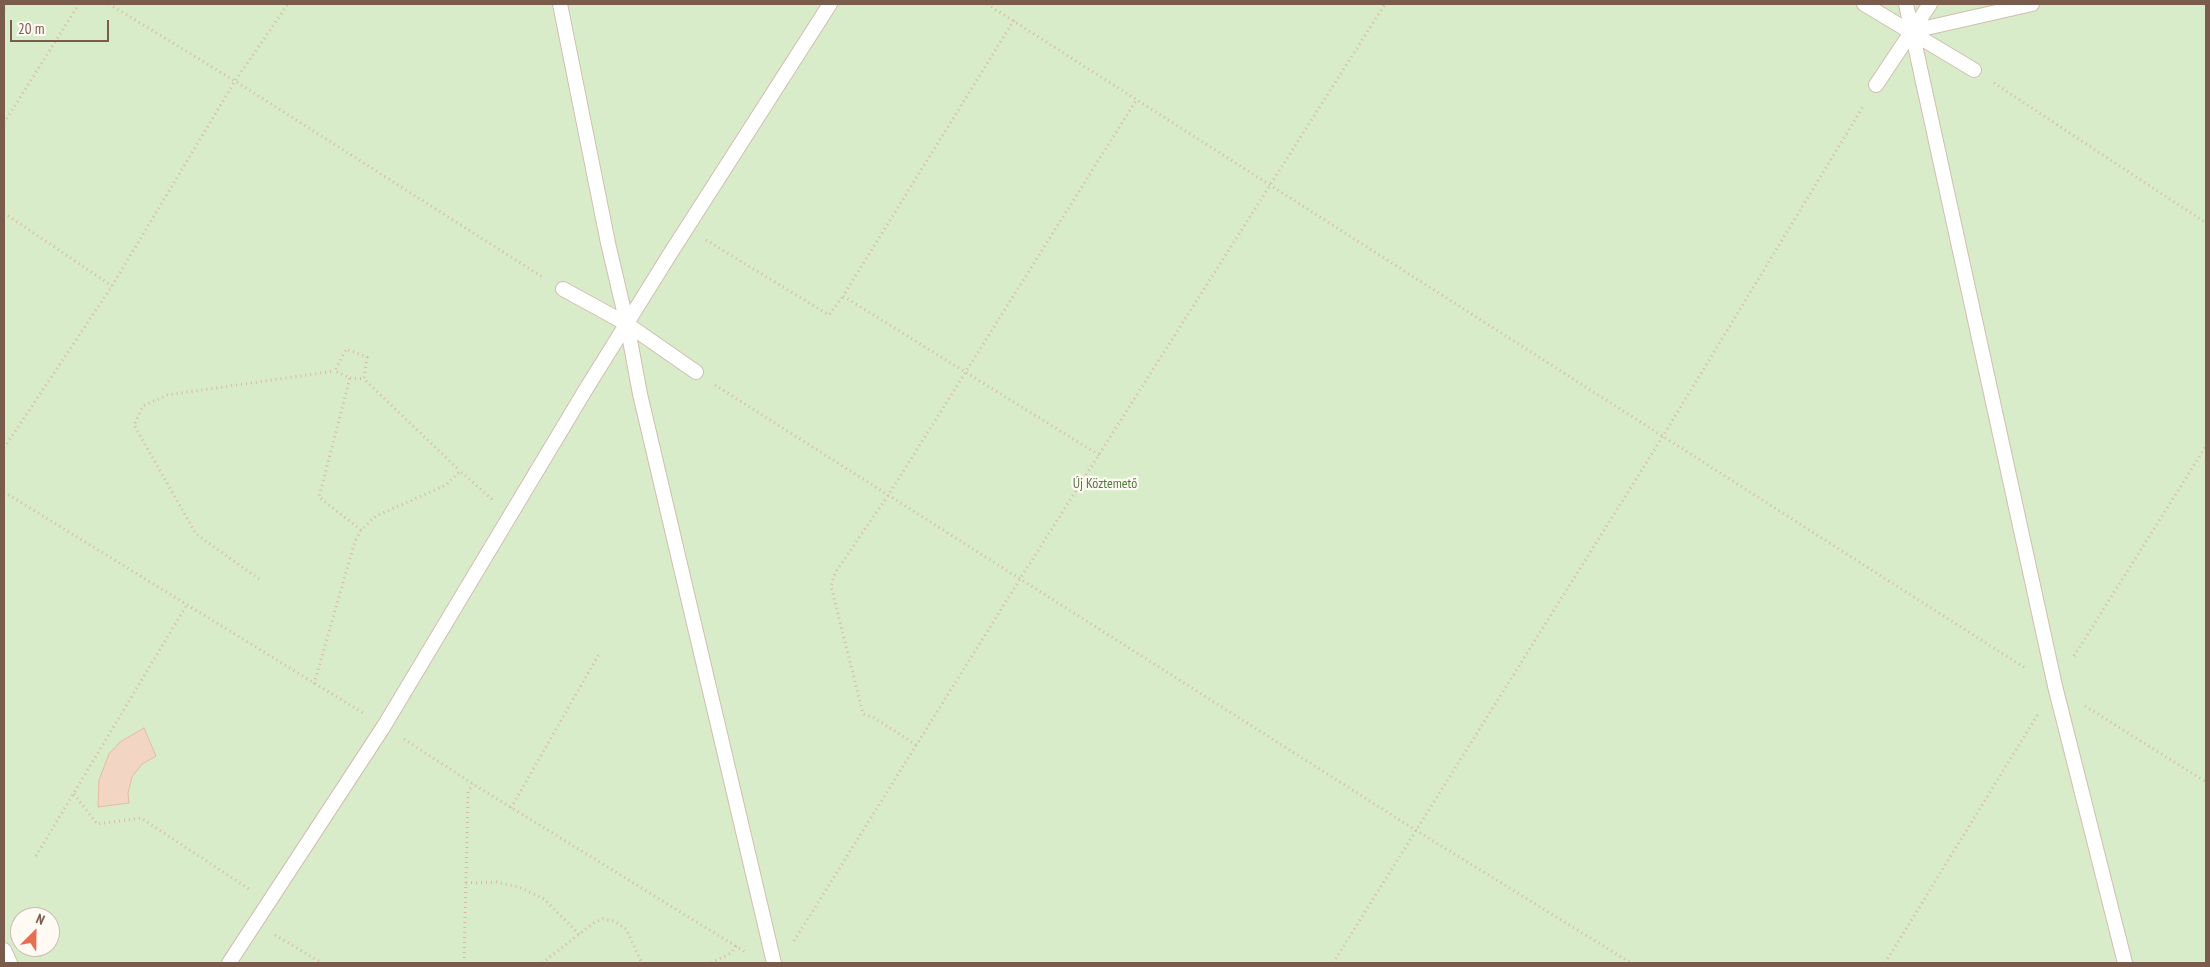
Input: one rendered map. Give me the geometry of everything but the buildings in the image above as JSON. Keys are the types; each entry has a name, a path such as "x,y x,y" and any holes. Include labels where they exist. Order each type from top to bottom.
{"lane":[{"path":"560,4 640,394 774,963"},
{"path":"230,963 384,726 627,324 830,4"},
{"path":"1864,4 1912,31 1974,70"},
{"path":"1906,4 2055,686 2125,963"},
{"path":"1876,85 1930,4"},
{"path":"1912,31 2032,4"},
{"path":"562,289 627,324 696,372"},
{"path":"4,950 10,963"}],"path":[{"path":"4,9 7,4"},
{"path":"4,122 78,4"},
{"path":"109,4 235,81 562,289"},
{"path":"4,448 112,286 235,81 288,4"},
{"path":"987,4 2206,782"},
{"path":"791,946 1020,579 1385,4"},
{"path":"686,229 829,315 843,296 1014,20"},
{"path":"1974,70 2206,223"},
{"path":"1333,963 1662,436 1876,85"},
{"path":"916,745 873,717 863,714 831,586 836,573 889,494 1137,99"},
{"path":"4,213 112,286"},
{"path":"843,296 1099,455"},
{"path":"335,371 346,349 367,357 364,379"},
{"path":"259,579 196,534 134,425 143,406 167,395 335,371 350,378 364,379 460,471 493,500 512,513"},
{"path":"696,372 1417,831 1631,963"},
{"path":"350,378 319,497 361,530"},
{"path":"314,684 355,541 361,530 376,516 446,485 460,471"},
{"path":"36,856 186,606"},
{"path":"511,808 599,654"},
{"path":"464,963 468,792 472,784"},
{"path":"74,794 97,824 141,818 268,902"},
{"path":"466,883 496,882 519,887 544,899 579,934"},
{"path":"542,963 594,922 603,920 614,921 626,929 642,963"},
{"path":"255,923 322,963"},
{"path":"711,963 731,953 736,946"}],"green space":[{"name":"Új Köztemető","path":"4,4 2206,4 2206,963 4,963"}]}
